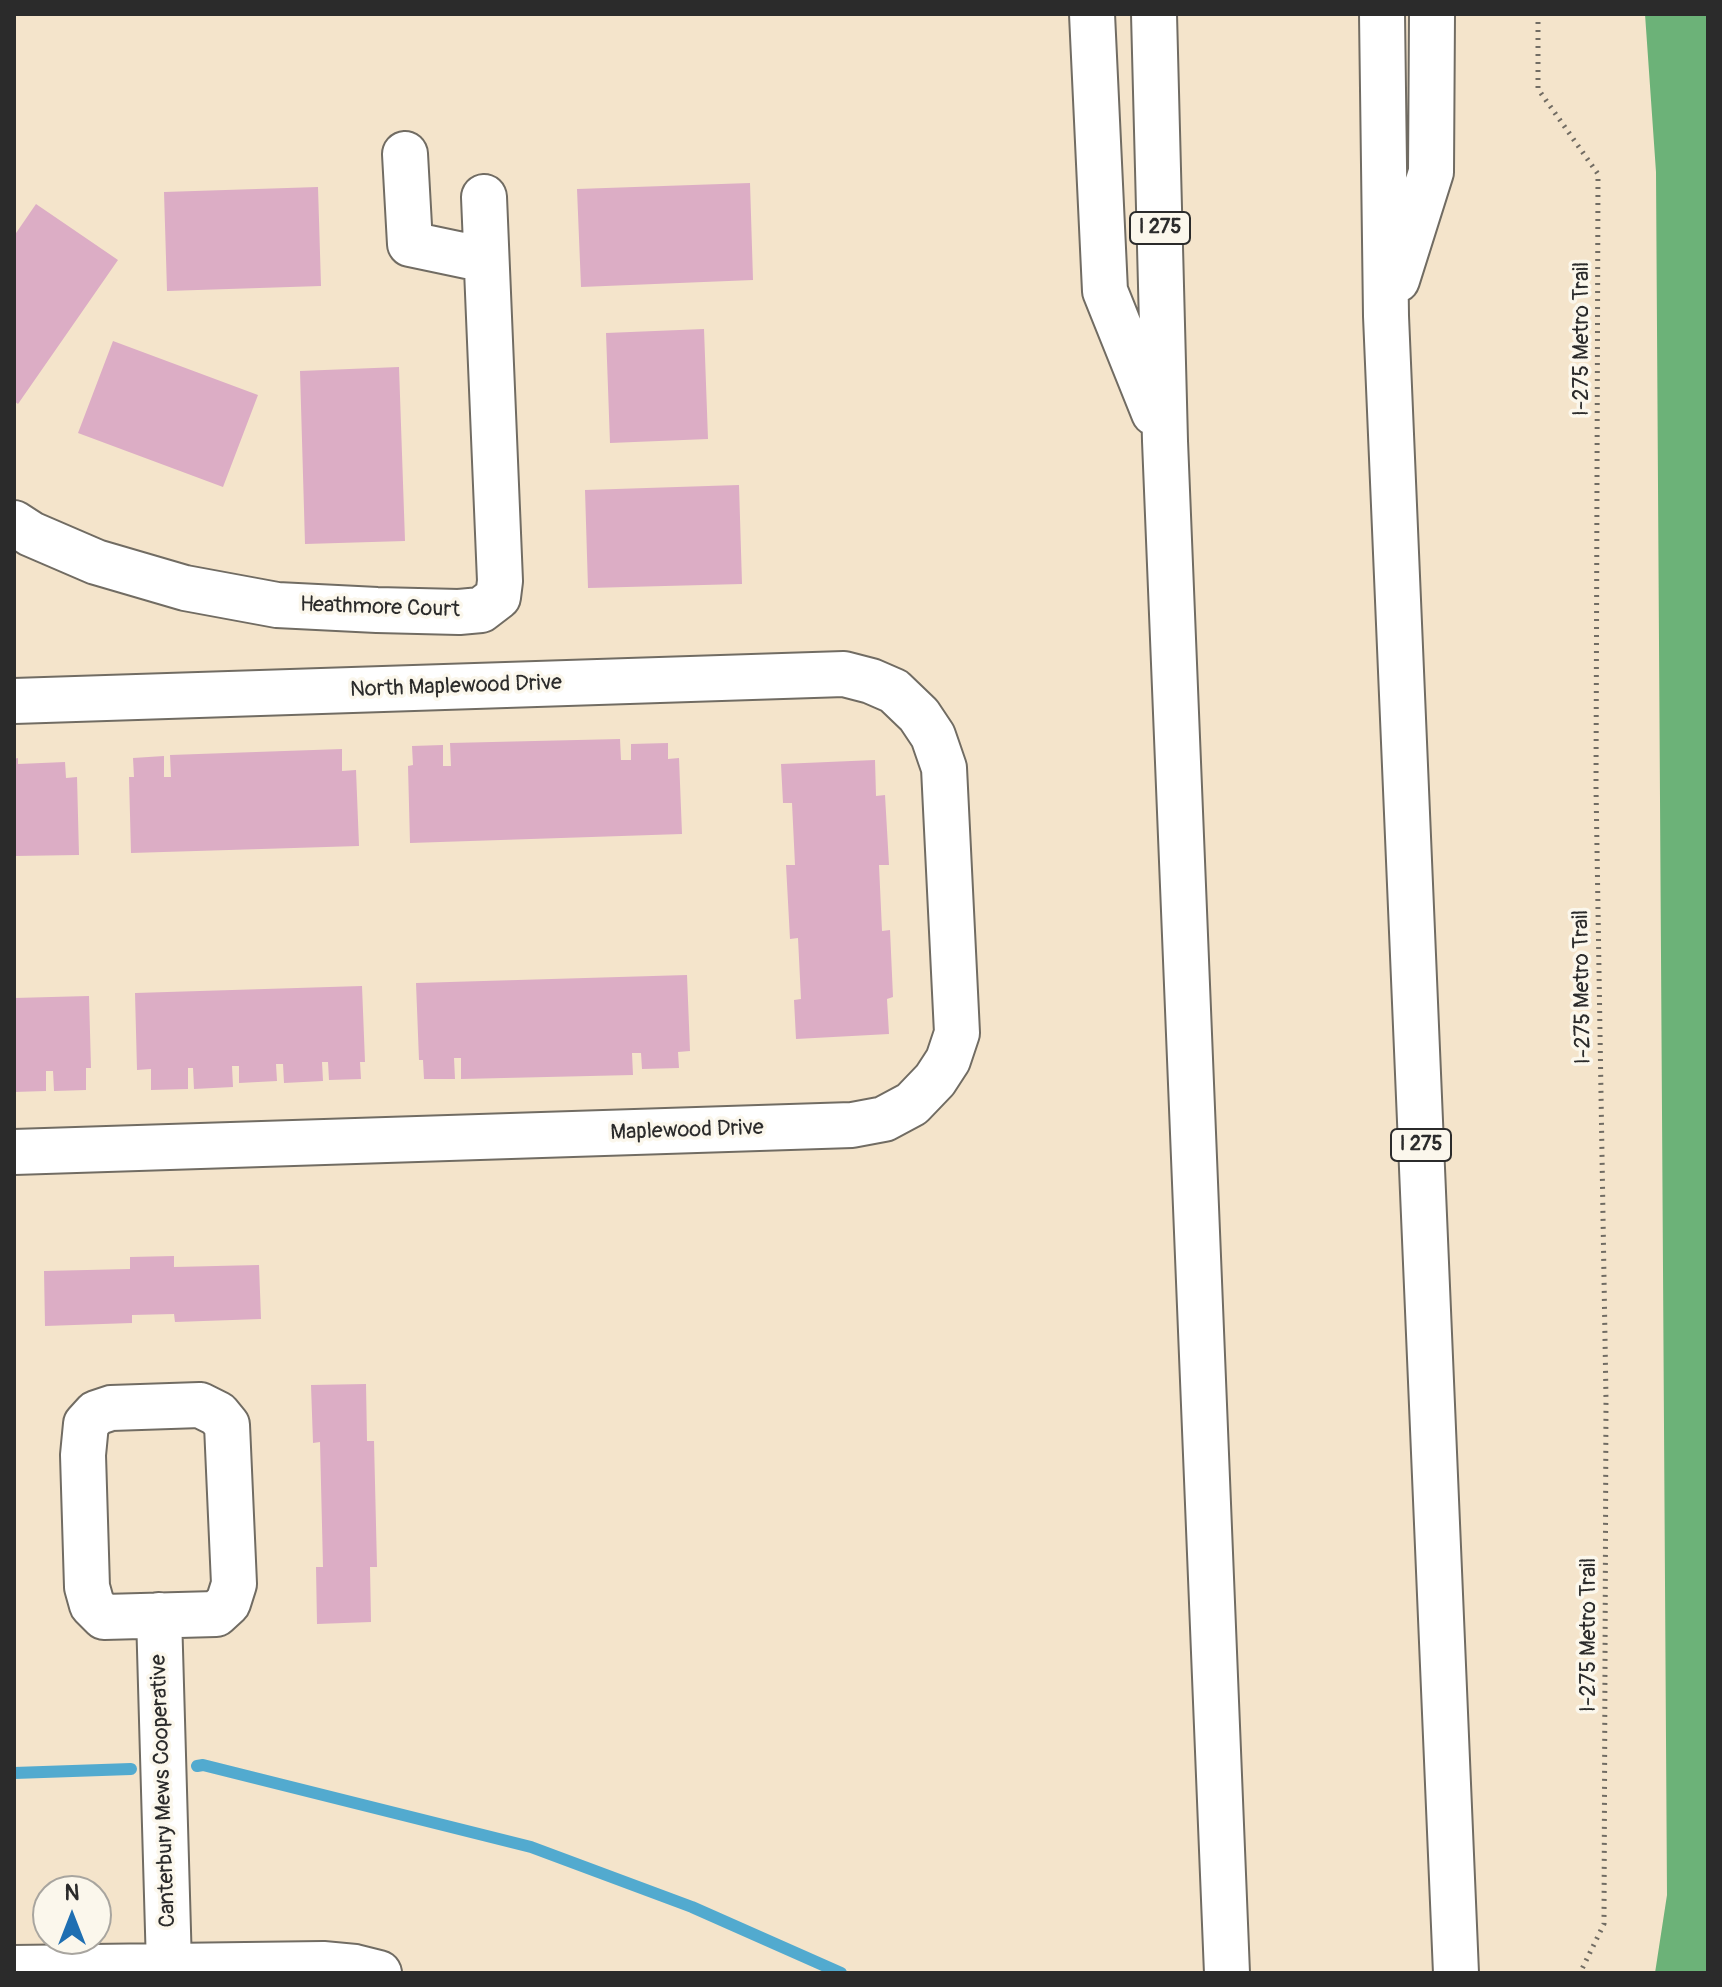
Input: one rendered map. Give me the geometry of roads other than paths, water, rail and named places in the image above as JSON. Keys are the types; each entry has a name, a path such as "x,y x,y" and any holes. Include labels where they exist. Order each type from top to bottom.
{"main road":[{"path":"1092,14 1105,291 1165,441"},
{"name":"I 275","path":"1154,14 1165,441 1227,1973"},
{"name":"I 275","path":"1382,14 1386,316 1456,1973"},
{"path":"1386,316 1431,172 1432,14"},
{"path":"405,154 410,244 486,260"},
{"name":"Heathmore Court","path":"14,523 31,534 96,562 185,588 277,605 459,612 481,610 498,597 500,581 484,197"},
{"name":"North Maplewood Drive","path":"14,701 844,674 894,691"},
{"name":"Maplewood Drive","path":"14,1152 852,1125 884,1119 912,1104 935,1080 948,1060 957,1033 944,768 933,736 919,715 894,691"},
{"path":"200,1405 218,1414 227,1425 234,1584 228,1603 216,1614 159,1615 104,1617 92,1605 87,1587 83,1455 86,1424 96,1413 111,1408 200,1405"},
{"name":"Canterbury Mews Cooperative","path":"159,1615 169,1966"},
{"path":"14,1968 86,1970 323,1964 379,1973"}],"waterway":[{"path":"197,1766 531,1847 692,1907 841,1973"},
{"path":"14,1773 131,1769"}]}
